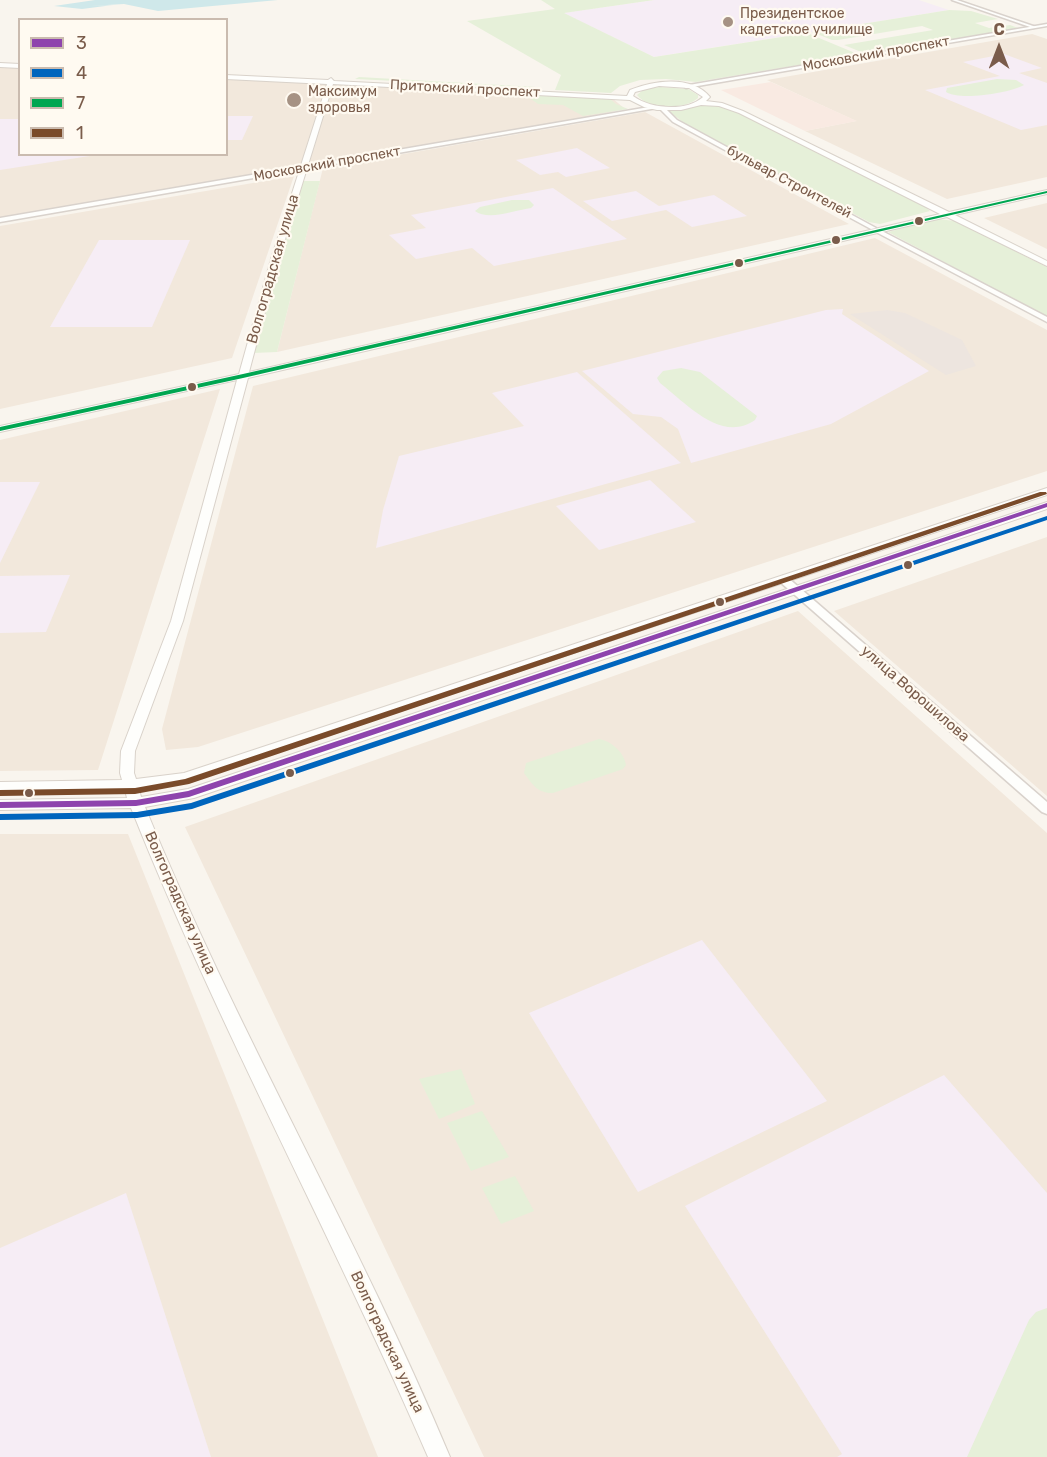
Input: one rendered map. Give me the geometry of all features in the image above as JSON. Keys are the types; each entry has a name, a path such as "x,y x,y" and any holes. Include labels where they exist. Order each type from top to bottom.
{"main road":[{"path":"0,64 18,65"},
{"name":"Притомский проспект","path":"228,76 630,96"},
{"name":"Волгоградская улица","path":"330,81 302,168 243,374 177,621 137,720 128,751 128,773 136,803 157,855 248,1053 395,1356 439,1457"},
{"path":"704,100 700,90 686,86 653,85 637,88 630,96 637,107 685,107 704,100 748,111 1047,264"},
{"path":"0,429 1047,191"},
{"path":"950,213 1047,258"},
{"path":"0,424 243,374"},
{"path":"0,787 131,785 185,778 1047,491"},
{"path":"0,805 136,803 171,799 208,789 1047,506"}],"street":[{"path":"954,0 1047,31"},
{"name":"Московский проспект","path":"686,86 1047,25"},
{"path":"700,90 705,84"},
{"name":"Московский проспект","path":"0,220 637,107"},
{"name":"бульвар Строителей","path":"658,107 675,121 1047,320"},
{"name":"улица Ворошилова","path":"783,579 1047,809"}],"shaded area":[{"name":"Президентское кадетское училище","path":"654,0 919,0 949,10 654,57 563,13"},
{"path":"1032,34 1047,39 1047,177 947,199 805,131 856,121 767,80"},
{"path":"1004,54 1042,68 1019,73 1047,83 1047,125 1021,130 925,90 1000,76 963,62"},
{"path":"0,65 18,66 18,156 228,156 228,77 611,97 625,109 517,131 0,220"},
{"path":"771,82 857,121 805,131 721,90"},
{"path":"645,112 849,224 277,352 323,168"},
{"path":"228,116 253,116 242,140 228,140"},
{"path":"0,119 18,119 18,156 90,156 0,170"},
{"path":"577,148 610,168 566,177 558,172 540,175 516,160"},
{"path":"294,176 232,358 0,409 0,226"},
{"path":"553,188 627,239 494,266 472,248 416,259 389,235 426,228 411,215"},
{"path":"636,191 659,206 714,195 747,216 692,227 666,210 612,221 583,201"},
{"path":"1047,203 1047,249 984,218"},
{"path":"875,238 1047,330 1047,471 198,747 166,750 162,729 253,386"},
{"path":"99,240 190,240 152,327 50,327"},
{"path":"843,309 842,314 929,371 831,424 691,463 678,429 661,417 633,414 582,371 826,310"},
{"path":"887,310 905,313 962,340 976,366 946,375 850,314"},
{"path":"577,372 681,463 376,548 383,510 399,456 524,426 492,393"},
{"path":"220,389 98,770 0,771 0,440"},
{"path":"650,480 696,522 599,550 556,506"},
{"path":"0,482 40,482 0,563"},
{"path":"1047,537 1047,796 834,611"},
{"path":"70,575 46,632 0,633 0,576"},
{"path":"798,611 1047,833 1047,1457 484,1457 185,827"},
{"path":"0,834 128,834 378,1457 0,1457"},
{"path":"702,940 827,1101 638,1192 529,1013"},
{"path":"944,1075 1047,1193 1047,1457 837,1457 842,1454 685,1206"},
{"path":"126,1193 211,1457 0,1457 0,1248"}],"green space":[{"path":"541,0 654,0 564,13 654,57 807,33 860,55 696,82 666,79 640,80 620,86 611,93 555,90 561,75 467,21 555,9"},
{"path":"949,10 971,11 998,19 975,23 989,28 1010,25 1018,28 866,54 844,45 933,30 922,26 838,40 812,32"},
{"path":"359,77 536,87 539,88 355,79"},
{"path":"997,79 1016,80 1024,85 1008,91 985,95 962,96 946,92 947,88"},
{"path":"660,87 688,89 698,95 698,98 685,105 667,107 649,103 637,95 644,89"},
{"path":"524,94 609,98 628,109 583,116 563,105 538,104"},
{"path":"705,104 733,110 925,206 930,211 880,224 869,222 685,124 669,111"},
{"path":"298,181 320,181 277,352 253,353"},
{"path":"512,200 529,200 534,205 531,208 494,215 475,211 480,207"},
{"path":"938,219 955,221 1047,267 1047,317 888,232"},
{"path":"681,368 700,372 757,416 755,420 742,426 729,427 704,418 660,383 657,378 663,371"},
{"path":"599,739 620,752 626,765 623,769 553,793 539,790 524,773 526,763"},
{"path":"461,1069 475,1104 439,1119 419,1079"},
{"path":"482,1111 509,1157 471,1171 447,1123"},
{"path":"515,1176 534,1211 501,1224 482,1188"},
{"path":"1047,1308 1047,1457 967,1457 1029,1320 1036,1312"}],"water":[{"path":"95,0 278,0 158,11 124,4 90,6 113,5 82,9 54,6"}],"transit line":[{"name":"7","path":"0,429 243,376 1047,192"},
{"name":"1","path":"0,793 135,791 186,782 1043,494"},
{"name":"3","path":"0,805 136,803 189,794 1047,505"},
{"name":"4","path":"0,817 137,815 192,806 1047,518"}],"place":[{"name":"Президентское кадетское училище","path":"728,22"},
{"name":"Максимум здоровья","path":"294,100"}]}
